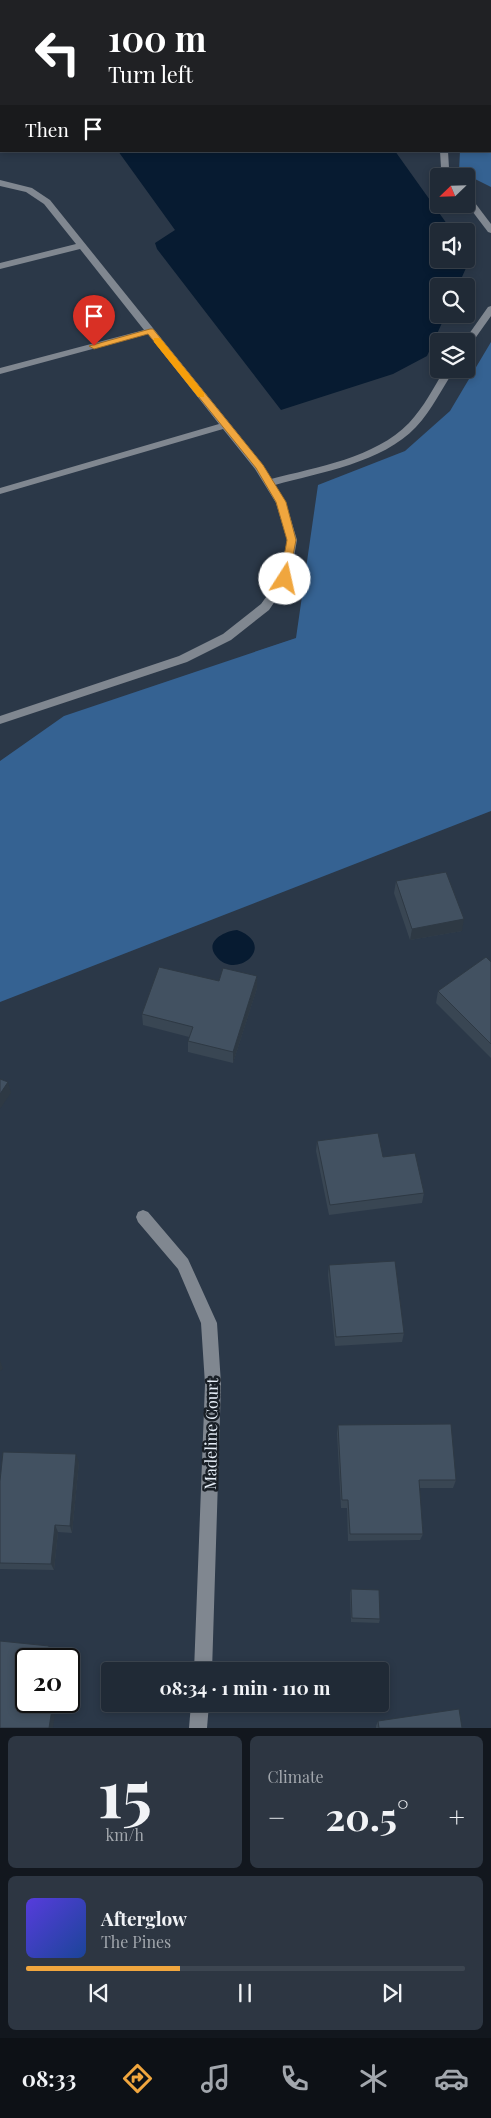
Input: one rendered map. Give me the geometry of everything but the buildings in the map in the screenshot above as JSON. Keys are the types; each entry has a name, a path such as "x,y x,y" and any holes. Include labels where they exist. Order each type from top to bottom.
{"street":[{"path":"444,152 445,168"},
{"path":"0,183 29,190 47,202 80,246 260,467 281,502 292,540 285,579 265,607 228,637 183,659 0,720"},
{"path":"475,209 491,230"},
{"path":"0,266 80,246"},
{"path":"474,333 491,309"},
{"path":"0,371 150,331"},
{"path":"269,482 350,460 382,446 411,426 444,378"},
{"path":"0,491 225,425"},
{"name":"Madeline Court","path":"143,1217 183,1264 209,1323 213,1384 202,1662"},
{"path":"198,1728 199,1712"}],"shaded area":[{"path":"119,152 396,152 430,200 430,213 439,213 446,223 430,223 430,268 466,268 462,278 430,278 430,323 442,323 437,333 430,333 430,349 427,356 393,374 281,410 157,249 155,243 175,230"},
{"path":"460,152 491,152 491,187 475,179 475,168 459,168"},
{"path":"491,342 491,811 0,1002 0,761 64,716 296,638 318,485 405,451 450,411 470,378 475,378 475,369"},
{"path":"237,930 249,936 254,944 254,952 243,963 234,965 224,963 213,951 214,941 227,932"}],"slow traffic":[{"path":"157,340 201,395"}],"route":[{"path":"94,346 150,331 260,467 281,502 292,540 285,579"}]}
